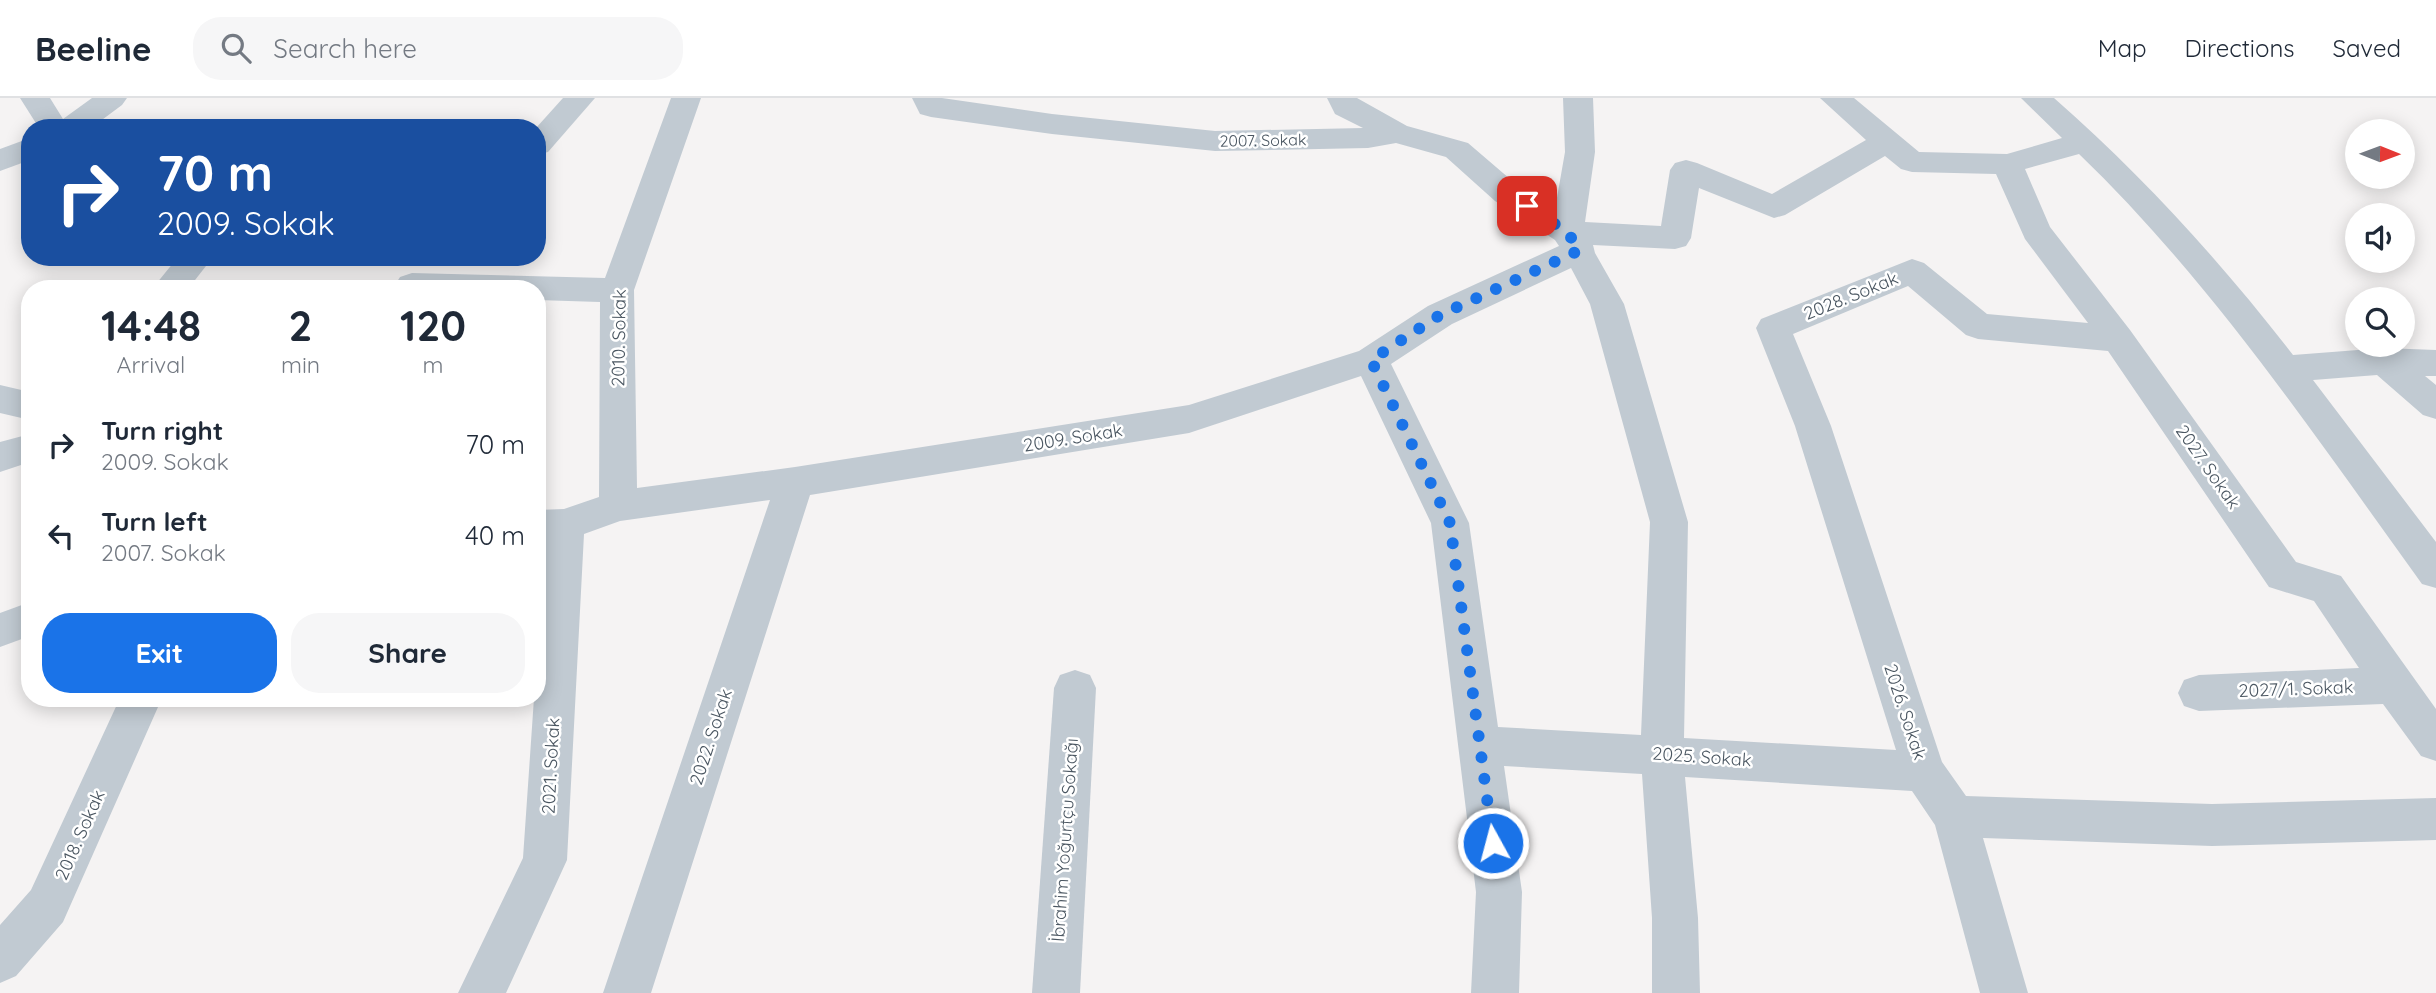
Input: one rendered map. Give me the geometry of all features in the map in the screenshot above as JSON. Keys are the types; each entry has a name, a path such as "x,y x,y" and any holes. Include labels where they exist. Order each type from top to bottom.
{"street":[{"path":"35,98 48,119"},
{"path":"83,119 112,98"},
{"path":"546,135 580,98"},
{"name":"2010. Sokak","path":"618,506 617,290 686,98"},
{"path":"1342,98 1346,107 1396,133"},
{"path":"1578,98 1580,152 1574,241 1607,304 1669,522 1662,755 1675,918 1676,993"},
{"path":"1835,98 1912,162 2007,164 2085,142"},
{"path":"2036,98 2085,142 2162,220 2284,369 2436,572"},
{"name":"2007. Sokak","path":"929,103 1052,124 1215,141 1368,138 1396,133 1457,150 1506,193 1574,241"},
{"path":"1574,241 1675,238 1686,170 1774,207 1887,141"},
{"path":"0,161 21,152"},
{"name":"2027. Sokak","path":"2007,164 2036,232 2118,339 2283,575 2327,588 2393,685 2436,742"},
{"name":"2009. Sokak","path":"551,525 618,506 795,482 1189,419 1371,360 1440,315 1574,241"},
{"path":"177,280 189,266"},
{"path":"417,280 429,266"},
{"name":"2028. Sokak","path":"1773,328 1912,271 1978,326 2118,339"},
{"path":"546,289 617,290"},
{"name":"2026. Sokak","path":"1773,328 1813,426 1924,772 1955,816 2004,993"},
{"path":"1371,360 1450,523 1499,892 1495,993"},
{"path":"2284,369 2384,360 2436,363"},
{"path":"2384,360 2436,405"},
{"path":"0,399 21,404"},
{"path":"0,457 21,451"},
{"name":"2022. Sokak","path":"626,993 795,482"},
{"name":"2021. Sokak","path":"482,993 545,860 551,525"},
{"path":"0,630 21,623"},
{"name":"2027/1. Sokak","path":"2199,692 2393,685"},
{"name":"İbrahim Yoğurtçu Sokağı","path":"1056,993 1075,688"},
{"name":"2018. Sokak","path":"0,960 47,906 137,707"},
{"name":"2025. Sokak","path":"1480,745 1924,772"},
{"path":"1955,816 2212,825 2436,819"}],"route":[{"path":"1493,843 1450,523 1371,360 1440,315 1580,250 1567,232 1527,206"}]}
